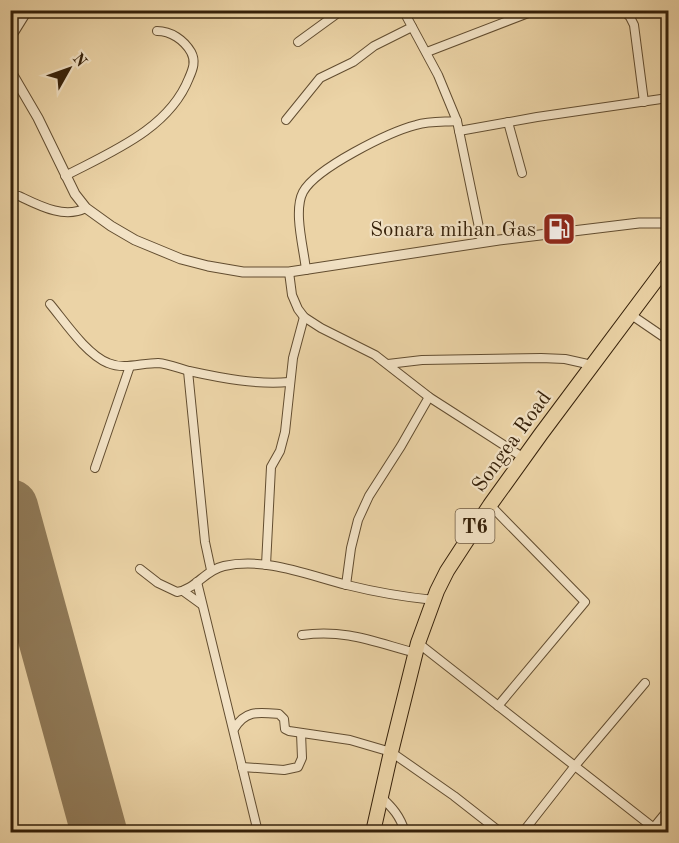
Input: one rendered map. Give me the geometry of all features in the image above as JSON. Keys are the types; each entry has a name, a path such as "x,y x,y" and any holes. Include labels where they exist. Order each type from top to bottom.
{"highway":[{"name":"Songea Road","path":"373,832 417,648 434,600 452,561 524,458 669,264"}],"street":[{"path":"10,39 28,10"},
{"path":"298,42 342,10"},
{"path":"403,10 427,52 457,121 482,242"},
{"path":"427,52 536,10"},
{"path":"623,10 634,25 644,102"},
{"path":"286,120 320,78 353,62 374,46 412,27"},
{"path":"65,176 113,151 157,123 179,98 194,67 193,56 187,46 175,36 164,31 157,31"},
{"path":"10,70 38,118 65,176 75,194 86,207 135,240 182,259 243,272 289,272 482,242 639,223 669,223"},
{"path":"459,131 669,98"},
{"path":"306,270 298,209 302,193 314,179 334,165 397,131 417,124 457,121"},
{"path":"508,122 522,173"},
{"path":"19,196 39,206 68,213 86,207"},
{"path":"289,272 292,295 304,317 375,355 429,397 524,458"},
{"path":"50,304 97,357 119,366 169,364 188,370 256,382 289,382"},
{"path":"630,314 669,340"},
{"path":"266,564 271,468 285,432 289,382 304,317"},
{"path":"388,364 422,360 541,358 565,359 592,365"},
{"path":"95,468 130,366"},
{"path":"188,370 205,542 211,570"},
{"path":"346,585 351,548 358,520 369,496 429,397"},
{"path":"490,505 585,602 498,706"},
{"path":"140,569 168,589 177,592 197,582 211,570 224,566 266,564 383,593 434,600"},
{"path":"197,582 258,832"},
{"path":"183,591 201,604"},
{"path":"302,635 324,632 344,633 417,648 498,706 655,831 669,810"},
{"path":"523,832 645,683"},
{"path":"234,729 245,715 268,713 282,716 285,729 289,731 363,742 391,752 454,796 500,832"},
{"path":"242,767 284,770 298,767 302,758 301,733"},
{"path":"380,796 394,808 405,832"}],"runway":[{"path":"10,507 99,832"}],"place":[{"name":"Sonara mihan Gas","path":"559,229"}]}
